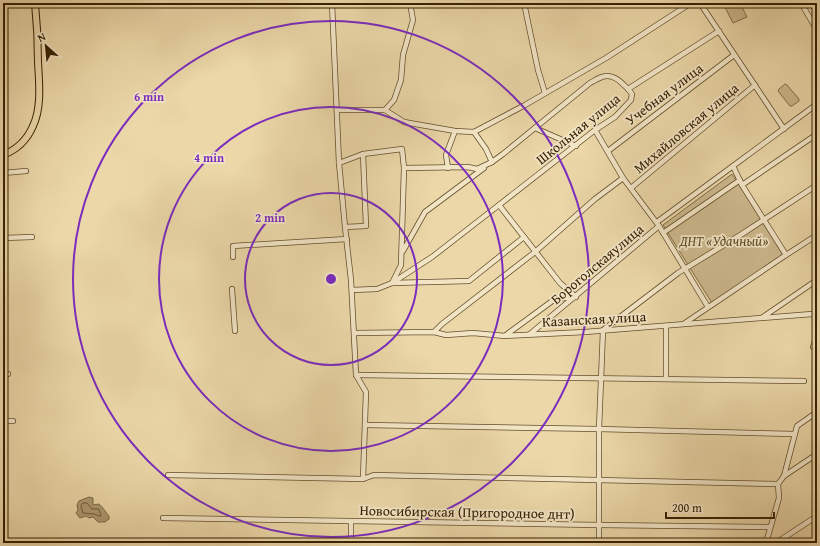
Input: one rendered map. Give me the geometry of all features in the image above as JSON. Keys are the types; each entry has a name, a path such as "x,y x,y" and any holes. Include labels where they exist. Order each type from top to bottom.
{"main road":[{"path":"3,155 12,152 25,140 34,125 38,109 39,85 35,3"}],"street":[{"path":"332,3 339,163 352,290 356,375 366,392 363,479"},
{"path":"385,110 394,100 401,80 402,55 412,20 410,3"},
{"path":"524,3 538,70 545,93"},
{"path":"337,110 385,110 404,122 455,131 474,132 606,58 691,3"},
{"path":"700,3 784,129"},
{"path":"802,3 817,30"},
{"name":"Школьная улица","path":"392,283 432,257 595,130 615,117 631,100 632,94 628,89 719,31"},
{"name":"Учебная улица","path":"608,151 734,55"},
{"path":"402,252 425,212 492,162 590,83 603,76 618,78 628,89"},
{"name":"Михайловская улица","path":"631,188 755,85"},
{"name":"Бороголскаяулица","path":"530,334 576,297 658,224 732,166 817,104"},
{"path":"535,128 576,146"},
{"path":"595,130 623,178 658,224 708,307"},
{"path":"448,168 446,155 455,131"},
{"path":"474,132 492,162"},
{"path":"663,233 817,134"},
{"path":"339,163 363,154 402,150 404,168 402,252 401,265 392,283"},
{"path":"345,227 366,226 363,154"},
{"path":"404,168 468,167 477,169 492,162"},
{"path":"732,166 786,255"},
{"path":"3,173 26,171"},
{"name":"Михайловская улица","path":"434,332 442,324 535,252 595,199 623,178"},
{"path":"599,543 603,330 678,273 742,234 764,218 817,185"},
{"path":"499,206 560,283 576,297"},
{"path":"684,324 817,235"},
{"path":"3,238 32,236"},
{"path":"233,257 233,246 347,238"},
{"path":"352,290 377,289 392,283 470,281 524,238"},
{"path":"762,318 817,280"},
{"path":"232,289 235,331"},
{"name":"Казанская улица","path":"505,336 554,299 576,297"},
{"name":"Казанская улица","path":"354,333 434,332 446,335 473,333 505,336 666,326 812,314 817,315"},
{"path":"666,326 666,378"},
{"path":"813,347 817,336"},
{"path":"356,375 601,377 804,381"},
{"path":"784,476 797,426 817,412"},
{"path":"3,421 13,421"},
{"path":"365,425 794,434"},
{"path":"766,543 779,498 778,484 784,476 817,454"},
{"path":"168,475 363,479 374,475 778,484"},
{"path":"776,543 817,516"},
{"name":"Новосибирская (Пригородное днт)","path":"163,518 351,522 770,527"},
{"path":"350,543 351,522"}],"green space":[{"path":"723,3 740,3 747,17 733,23"},
{"path":"785,84 799,99 799,101 792,106 790,106 778,91"},
{"name":"ДНТ «Удачный»","path":"732,174 784,255 712,303 663,225"}],"water":[{"path":"89,497 93,498 93,505 99,504 102,506 109,516 109,519 105,522 98,522 93,517 89,518 86,516 80,518 76,513 78,510 77,505 79,501"}]}
